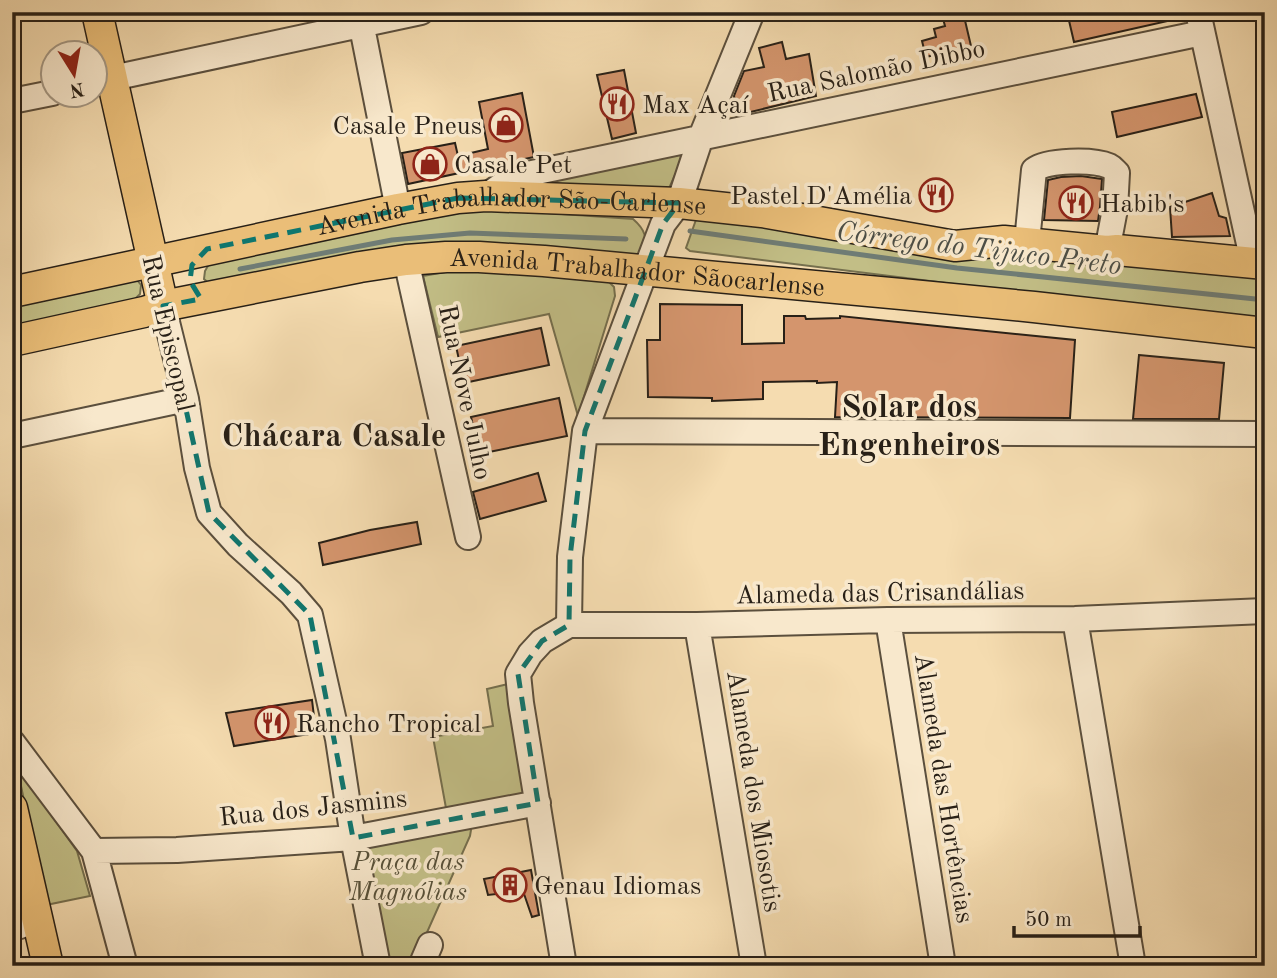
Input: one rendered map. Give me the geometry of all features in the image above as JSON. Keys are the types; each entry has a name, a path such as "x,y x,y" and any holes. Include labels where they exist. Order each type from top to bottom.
{"main road":[{"name":"Rua Episcopal","path":"97,12 99,38"},
{"name":"Rua Episcopal","path":"108,101 163,306"},
{"name":"Avenida Trabalhador São-Carlense","path":"12,292 398,209 458,198 486,196 678,203 762,212 955,246 1004,241 1027,242 1257,263"},
{"path":"207,249 192,265 190,281 199,290 219,295"},
{"name":"Avenida Trabalhador Sãocarlense","path":"12,341 163,306 360,267 446,257 544,261 646,270 1034,307 1265,333"},
{"path":"12,808 48,966"},
{"path":"12,888 16,927 28,966"}],"street":[{"path":"108,79 360,18 421,12"},
{"path":"564,966 518,674 542,641 569,625 569,557 585,431 663,224 678,203 701,136 752,12"},
{"path":"360,18 398,209"},
{"path":"1200,23 1249,244 1257,263"},
{"name":"Rua Salomão Dibbo","path":"486,196 513,177 1200,23"},
{"path":"12,102 38,96"},
{"path":"1027,242 1034,170 1048,164 1093,163 1112,167 1117,173 1115,209 1107,251"},
{"name":"Rua Nove Julho","path":"406,260 467,537"},
{"name":"Rua Episcopal","path":"163,306 186,399 197,468 209,513 310,615 338,739 353,838"},
{"path":"12,436 186,399"},
{"path":"585,431 1265,434"},
{"name":"Alameda das Crisandálias","path":"569,625 1264,616"},
{"path":"1075,618 1133,966"},
{"name":"Alameda das Hortências","path":"888,620 943,966"},
{"name":"Alameda dos Miosotis","path":"697,625 754,966"},
{"path":"12,742 94,851 125,966"},
{"name":"Rua dos Jasmins","path":"94,851 177,850 353,838 538,803"},
{"path":"353,838 378,966"}],"highlighted area":[{"path":"458,198 679,203 663,224 585,431 570,557 569,625 542,641 518,674 538,803 353,838 310,615 209,513 163,306 201,299 190,281 192,265 207,249"}],"green space":[{"path":"691,140 665,197 531,194 528,177"},
{"path":"477,208 633,219 645,236 645,258 540,251 212,286 204,279 209,264 305,239"},
{"path":"698,214 1003,256 1265,277 1265,323 690,251 686,248"},
{"path":"462,269 607,280 614,287 615,296 578,416 549,314 438,337 423,276"},
{"path":"137,280 141,285 140,294 135,299 12,331 12,306"},
{"path":"508,684 530,793 446,808 433,737 493,726 487,689"},
{"path":"17,767 77,851 90,896 46,905"},
{"name":"Praça das Magnólias","path":"469,826 470,836 412,966 385,966 362,856 367,845"}],"building":[{"path":"963,12 971,46 926,57 922,41 936,37 934,29 945,26 942,15"},
{"path":"1067,12 1181,12 1181,18 1074,42"},
{"path":"782,42 786,59 809,54 816,96 738,115 734,96 744,71 764,67 759,48"},
{"name":"Max Açaí","path":"624,70 636,133 612,139 597,75"},
{"path":"522,93 534,157 408,184 402,153 455,143 458,156 488,149 479,102"},
{"path":"1196,94 1202,117 1117,137 1112,112"},
{"name":"Habib's","path":"1061,177 1102,179 1098,221 1044,220 1048,180"},
{"path":"1212,193 1219,216 1226,218 1230,236 1172,237 1170,207"},
{"path":"660,304 742,305 742,344 784,343 784,316 805,316 806,319 840,316 1075,340 1070,418 835,417 837,382 817,381 763,382 763,399 712,401 712,398 648,397 647,340 660,340"},
{"path":"541,328 549,365 464,383 456,346"},
{"path":"1139,355 1224,363 1219,419 1133,419"},
{"path":"559,398 567,436 479,454 471,417"},
{"path":"538,473 546,501 480,519 473,492"},
{"path":"417,522 421,544 323,565 319,543"},
{"name":"Rancho Tropical","path":"312,700 316,733 234,746 226,713"},
{"name":"Genau Idiomas","path":"531,870 539,915 532,917 523,891 488,895 484,879"}],"waterway":[{"name":"Córrego do Tijuco Preto","path":"690,231 957,268 1265,300"},
{"name":"Córrego do Tijuco Preto","path":"240,269 392,240 470,233 626,239"}],"place":[{"name":"Max Açaí","path":"617,104"},
{"name":"Casale Pneus","path":"506,125"},
{"name":"Casale Pet","path":"430,164"},
{"name":"Pastel D'Amélia","path":"936,195"},
{"name":"Habib's","path":"1076,203"},
{"name":"Rancho Tropical","path":"272,723"},
{"name":"Genau Idiomas","path":"510,885"}],"district":[{"name":"Solar dos Engenheiros","path":"909,424"},
{"name":"Chácara Casale","path":"334,434"}]}
